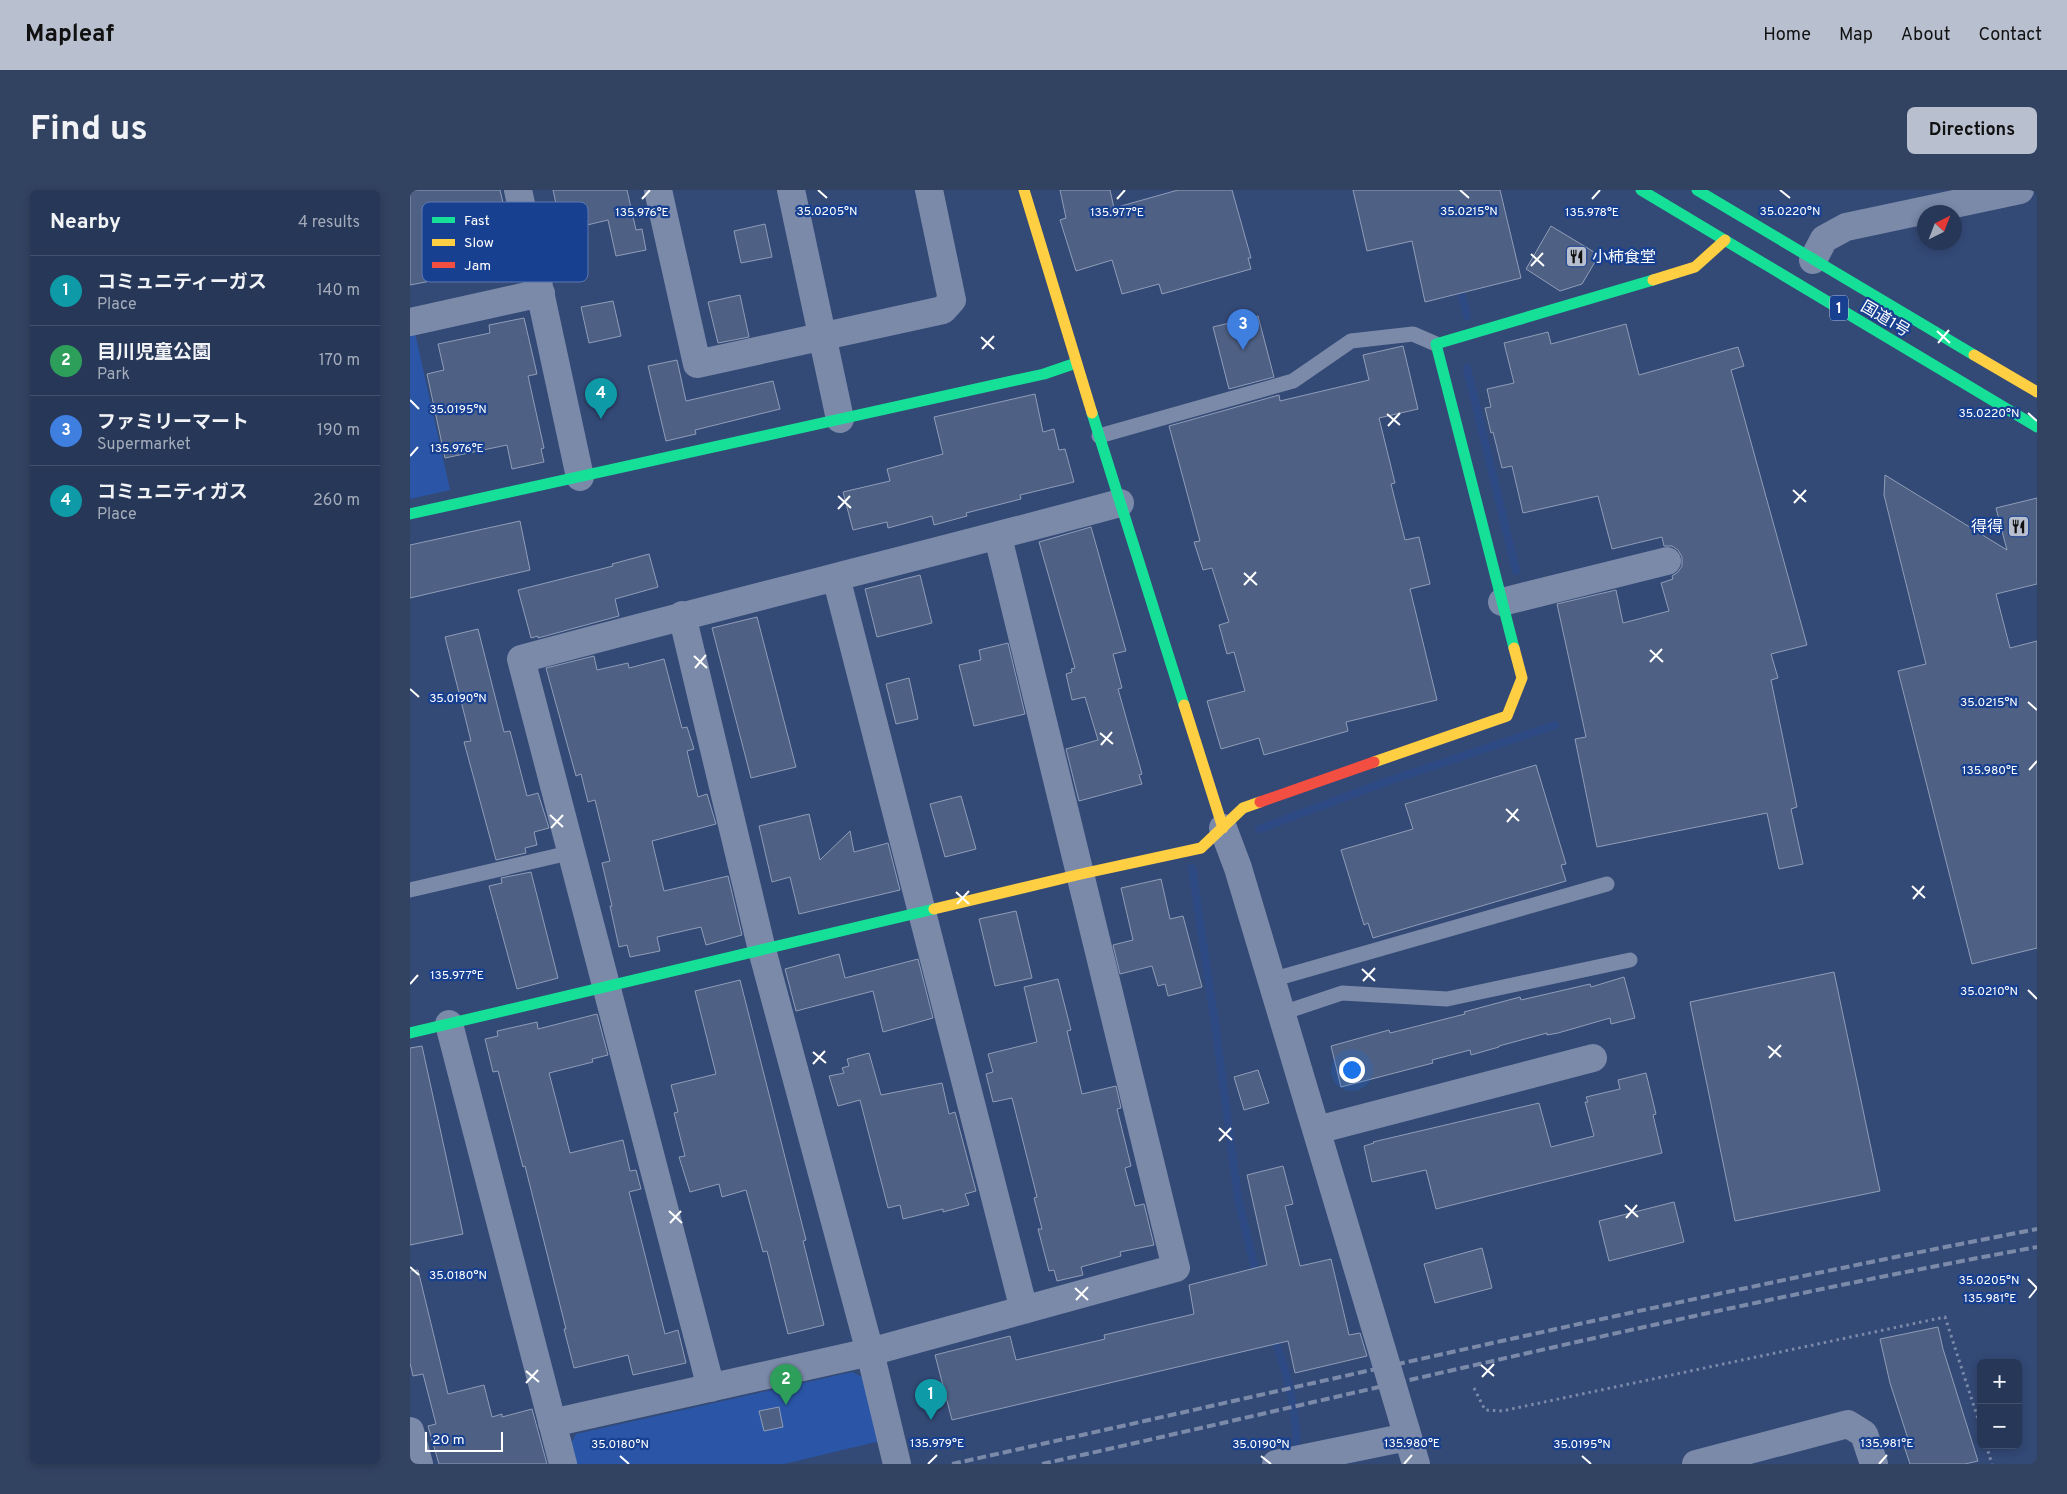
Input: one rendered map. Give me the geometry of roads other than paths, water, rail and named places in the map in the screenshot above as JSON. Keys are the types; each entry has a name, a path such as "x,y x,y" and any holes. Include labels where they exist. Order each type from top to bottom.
{"main road":[{"path":"1024,190 1076,363 1223,828"},
{"name":"国道1号","path":"1641,190 2037,427"},
{"name":"国道1号","path":"1696,190 2037,392"},
{"path":"410,1033 607,988 1081,874 1201,848 1243,808 1507,716 1522,678 1436,344 1695,266 1726,240"},
{"path":"410,514 1044,374 1076,363"}],"street":[{"path":"658,190 697,364 943,310 952,300 929,190"},
{"path":"791,190 840,419"},
{"path":"1812,260 1824,240 1846,227 2020,190"},
{"path":"539,282 580,476"},
{"path":"410,322 541,293"},
{"path":"711,1388 573,852 521,659 682,615 998,537 1120,503"},
{"path":"552,1423 870,1352 1176,1268 998,537"},
{"path":"1502,602 1667,561"},
{"path":"836,577 1024,1310"},
{"path":"682,615 762,950 870,1352 897,1464"},
{"path":"1223,828 1238,868 1272,980 1416,1464"},
{"path":"450,1024 563,1464"},
{"path":"1317,1130 1593,1058"},
{"path":"1696,1464 1848,1424 1864,1434 1874,1464"},
{"path":"410,1431 419,1464"},
{"path":"1276,1464 1407,1437"}],"lane":[{"path":"1099,436 1293,381 1351,341 1413,334 1436,344"},
{"path":"410,890 573,852"},
{"path":"1272,980 1607,884"},
{"path":"1282,1013 1342,993 1447,999 1630,960"}],"waterway":[{"path":"1459,284 1467,316"},
{"path":"1467,368 1516,571"},
{"path":"1259,829 1388,781 1555,725"},
{"path":"1192,868 1238,1198 1257,1278"},
{"path":"1273,1335 1290,1391 1295,1419 1297,1449"}],"railway":[{"path":"952,1464 1629,1313 2037,1229"},
{"path":"1042,1464 1663,1323 1787,1296 2037,1247"}],"place":[{"name":"小柿食堂","path":"1576,256"},
{"name":"ファミリーマート","path":"1243,350"},
{"name":"コミュニティガス","path":"601,419"},
{"name":"得得","path":"2019,526"},
{"name":"目川児童公園","path":"786,1405"},
{"name":"コミュニティーガス","path":"931,1420"}]}
